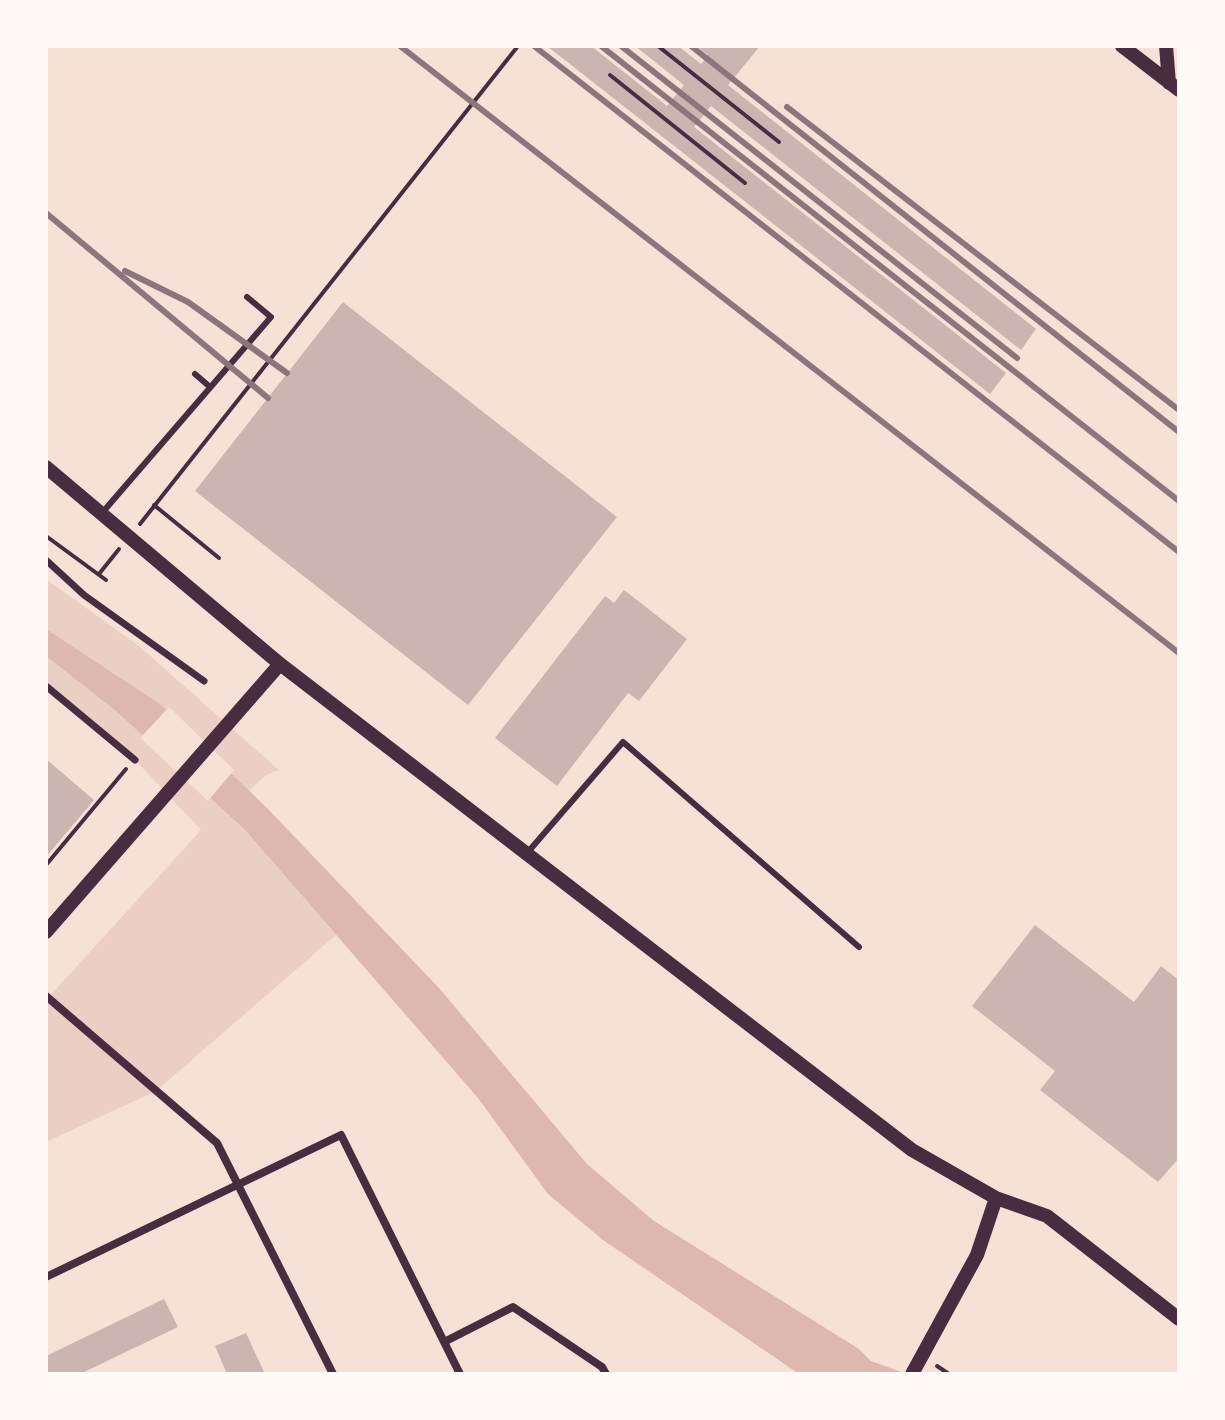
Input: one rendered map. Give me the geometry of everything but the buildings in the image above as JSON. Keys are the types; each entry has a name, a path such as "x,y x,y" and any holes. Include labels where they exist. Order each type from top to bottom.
{"street":[{"path":"1122,46 1174,87"},
{"path":"1166,46 1174,87"},
{"path":"46,467 280,664 912,1150 996,1198 1047,1216 1179,1319"},
{"path":"46,560 84,595 204,681"},
{"path":"46,932 280,664"},
{"path":"46,686 135,760"},
{"path":"46,996 217,1143 333,1374"},
{"path":"46,1277 239,1187 341,1135 460,1374"},
{"path":"913,1371 977,1255 996,1198"},
{"path":"444,1342 513,1307 602,1367 606,1374"}],"lane":[{"path":"100,515 271,317 247,297"},
{"path":"195,374 210,387"},
{"path":"525,855 623,742 859,947"}],"path":[{"path":"136,528 518,46"},
{"path":"658,46 779,142"},
{"path":"610,75 745,183"},
{"path":"154,505 219,558"},
{"path":"46,536 106,580"},
{"path":"99,574 127,540"},
{"path":"46,865 135,760"}],"shaded area":[{"path":"46,579 139,646 279,770 266,775 249,791 160,704 46,629"},
{"path":"46,629 160,704 268,809 439,988 587,1164 654,1221 859,1349 871,1361 907,1374 799,1374 603,1240 548,1194 478,1098 245,830 117,712 46,656"},
{"path":"46,656 117,712 245,830 336,935 156,1091 46,1142 46,1000 201,830 135,760 46,686"}],"pier":[{"path":"169,707 234,770 208,801 140,738"}],"railway":[{"path":"400,46 1179,653"},
{"path":"534,46 1179,552"},
{"path":"601,46 1179,501"},
{"path":"621,46 1017,358"},
{"path":"691,46 1179,432"},
{"path":"787,107 1179,410"},
{"path":"46,213 268,398"},
{"path":"125,271 188,302 287,373"}]}
